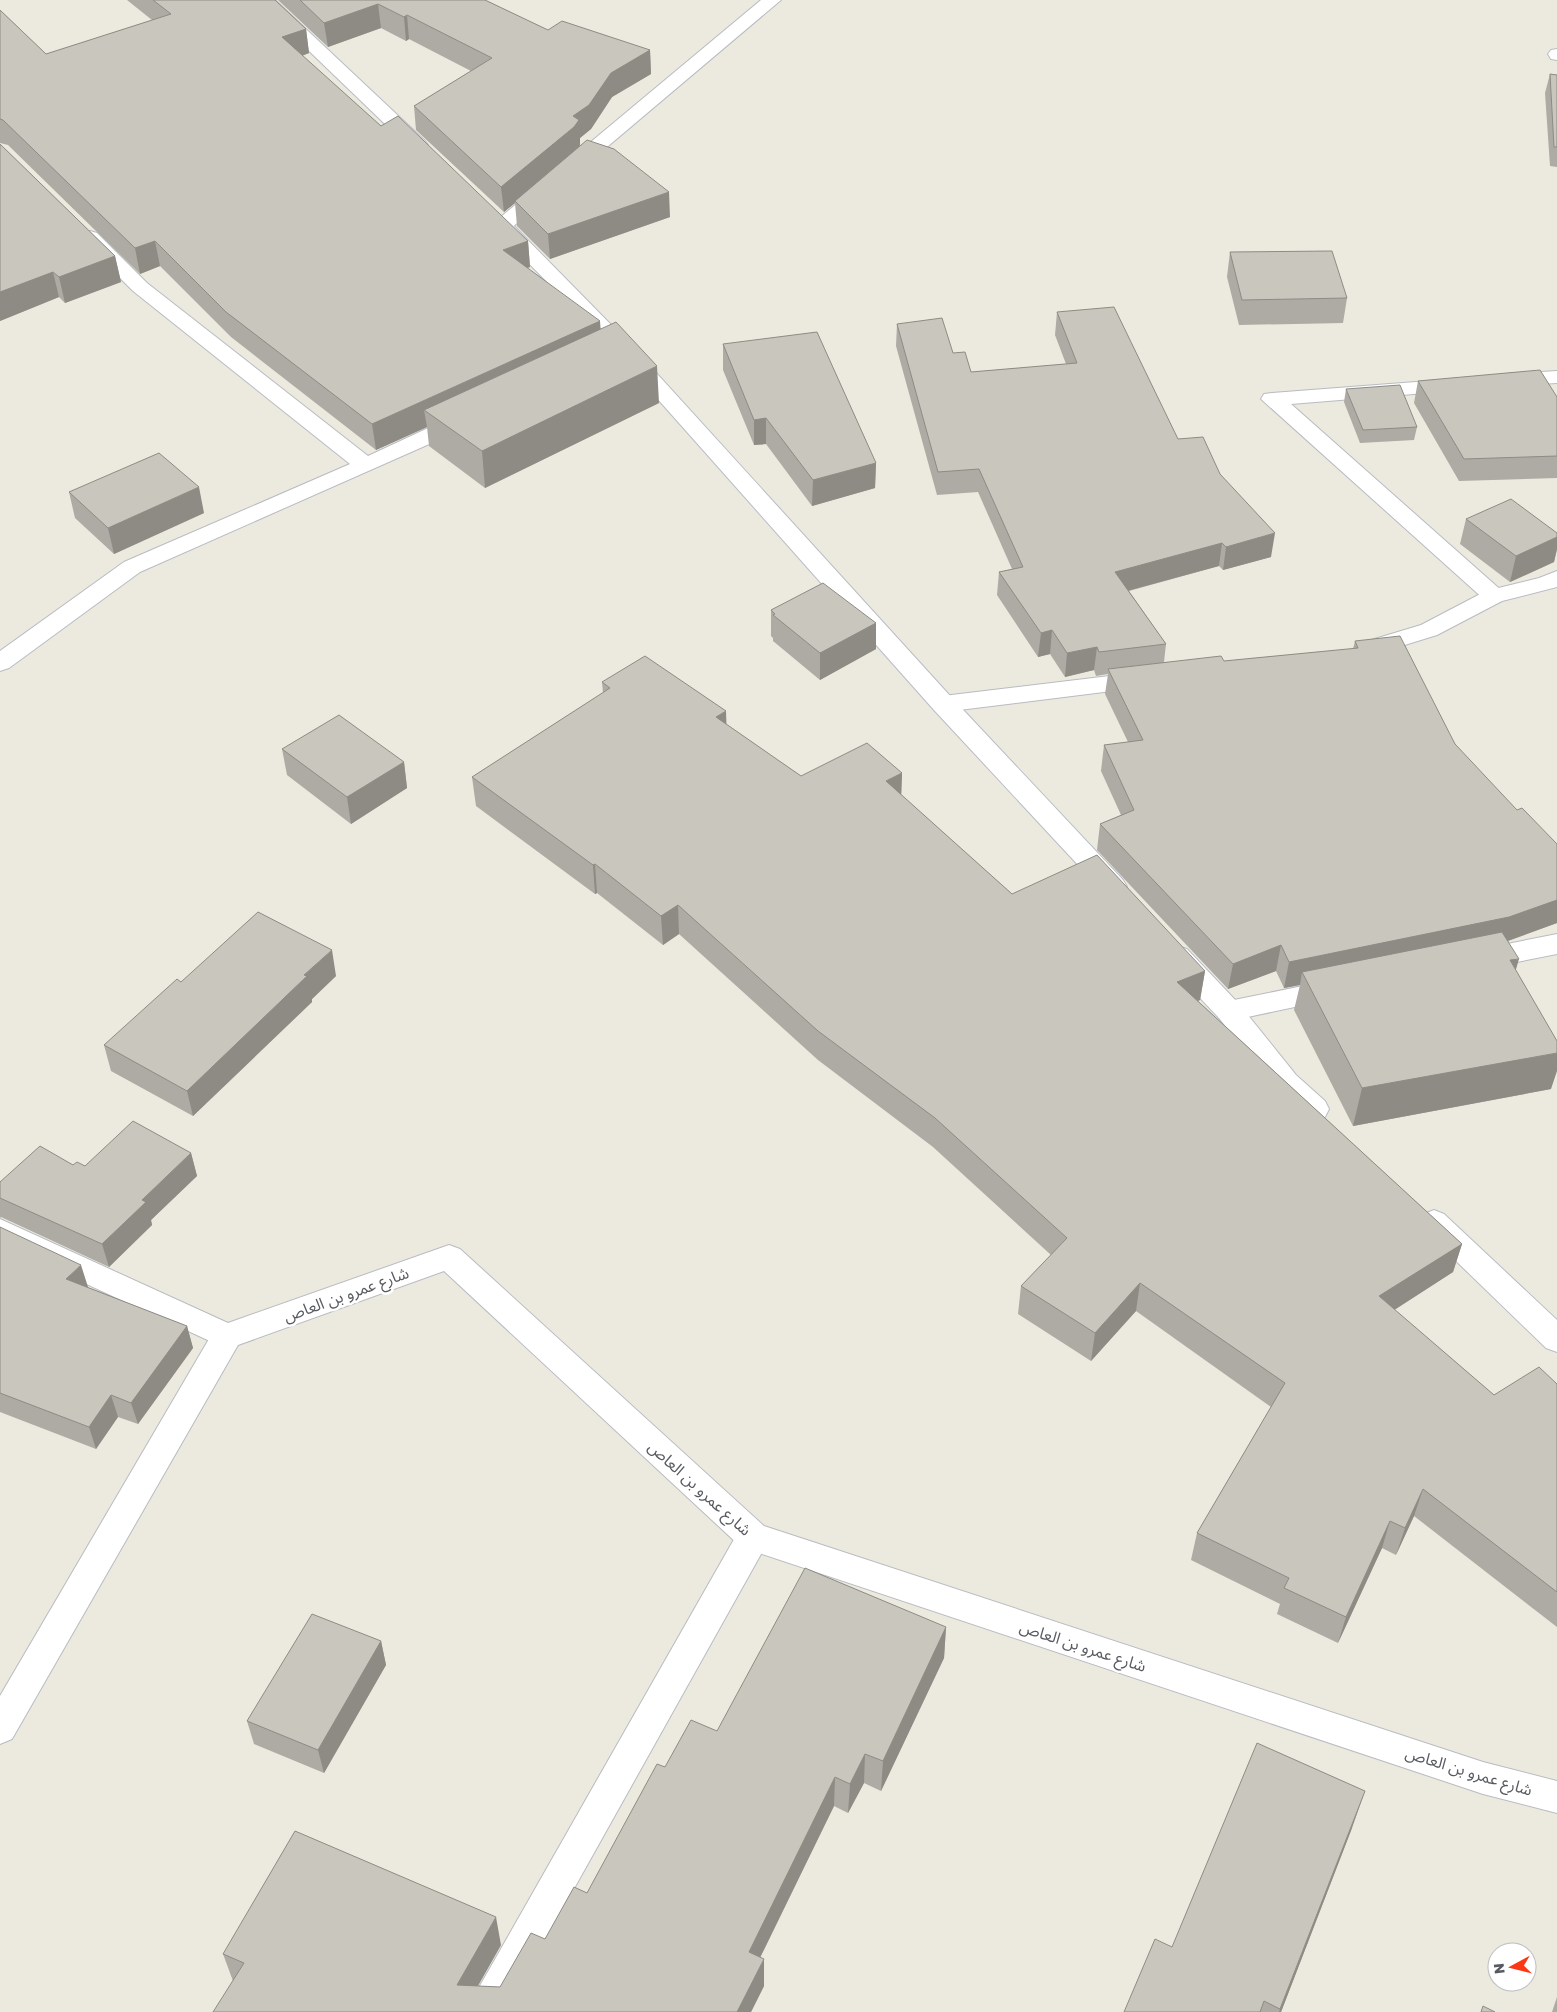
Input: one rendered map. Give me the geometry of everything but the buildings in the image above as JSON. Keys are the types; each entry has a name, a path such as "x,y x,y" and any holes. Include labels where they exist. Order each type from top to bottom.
{"street":[{"path":"265,0 431,157"},
{"path":"772,0 495,218 614,351 1127,901"},
{"path":"77,225 140,286 366,465"},
{"path":"1494,596 1272,399 1557,377"},
{"path":"0,664 132,567 366,465 481,412"},
{"path":"1343,656 1429,630 1494,596 1547,583 1557,578"},
{"path":"943,704 1168,677"},
{"path":"1161,938 1228,1011 1286,1082 1336,1129"},
{"path":"1451,966 1557,944"},
{"path":"1228,1011 1354,985"},
{"path":"1414,1204 1557,1338"},
{"path":"0,1231 226,1336 0,1728"},
{"name":"شارع عمرو بن العاص","path":"226,1336 449,1257 753,1537 1483,1778 1557,1797"},
{"path":"484,2012 753,1537"}]}
